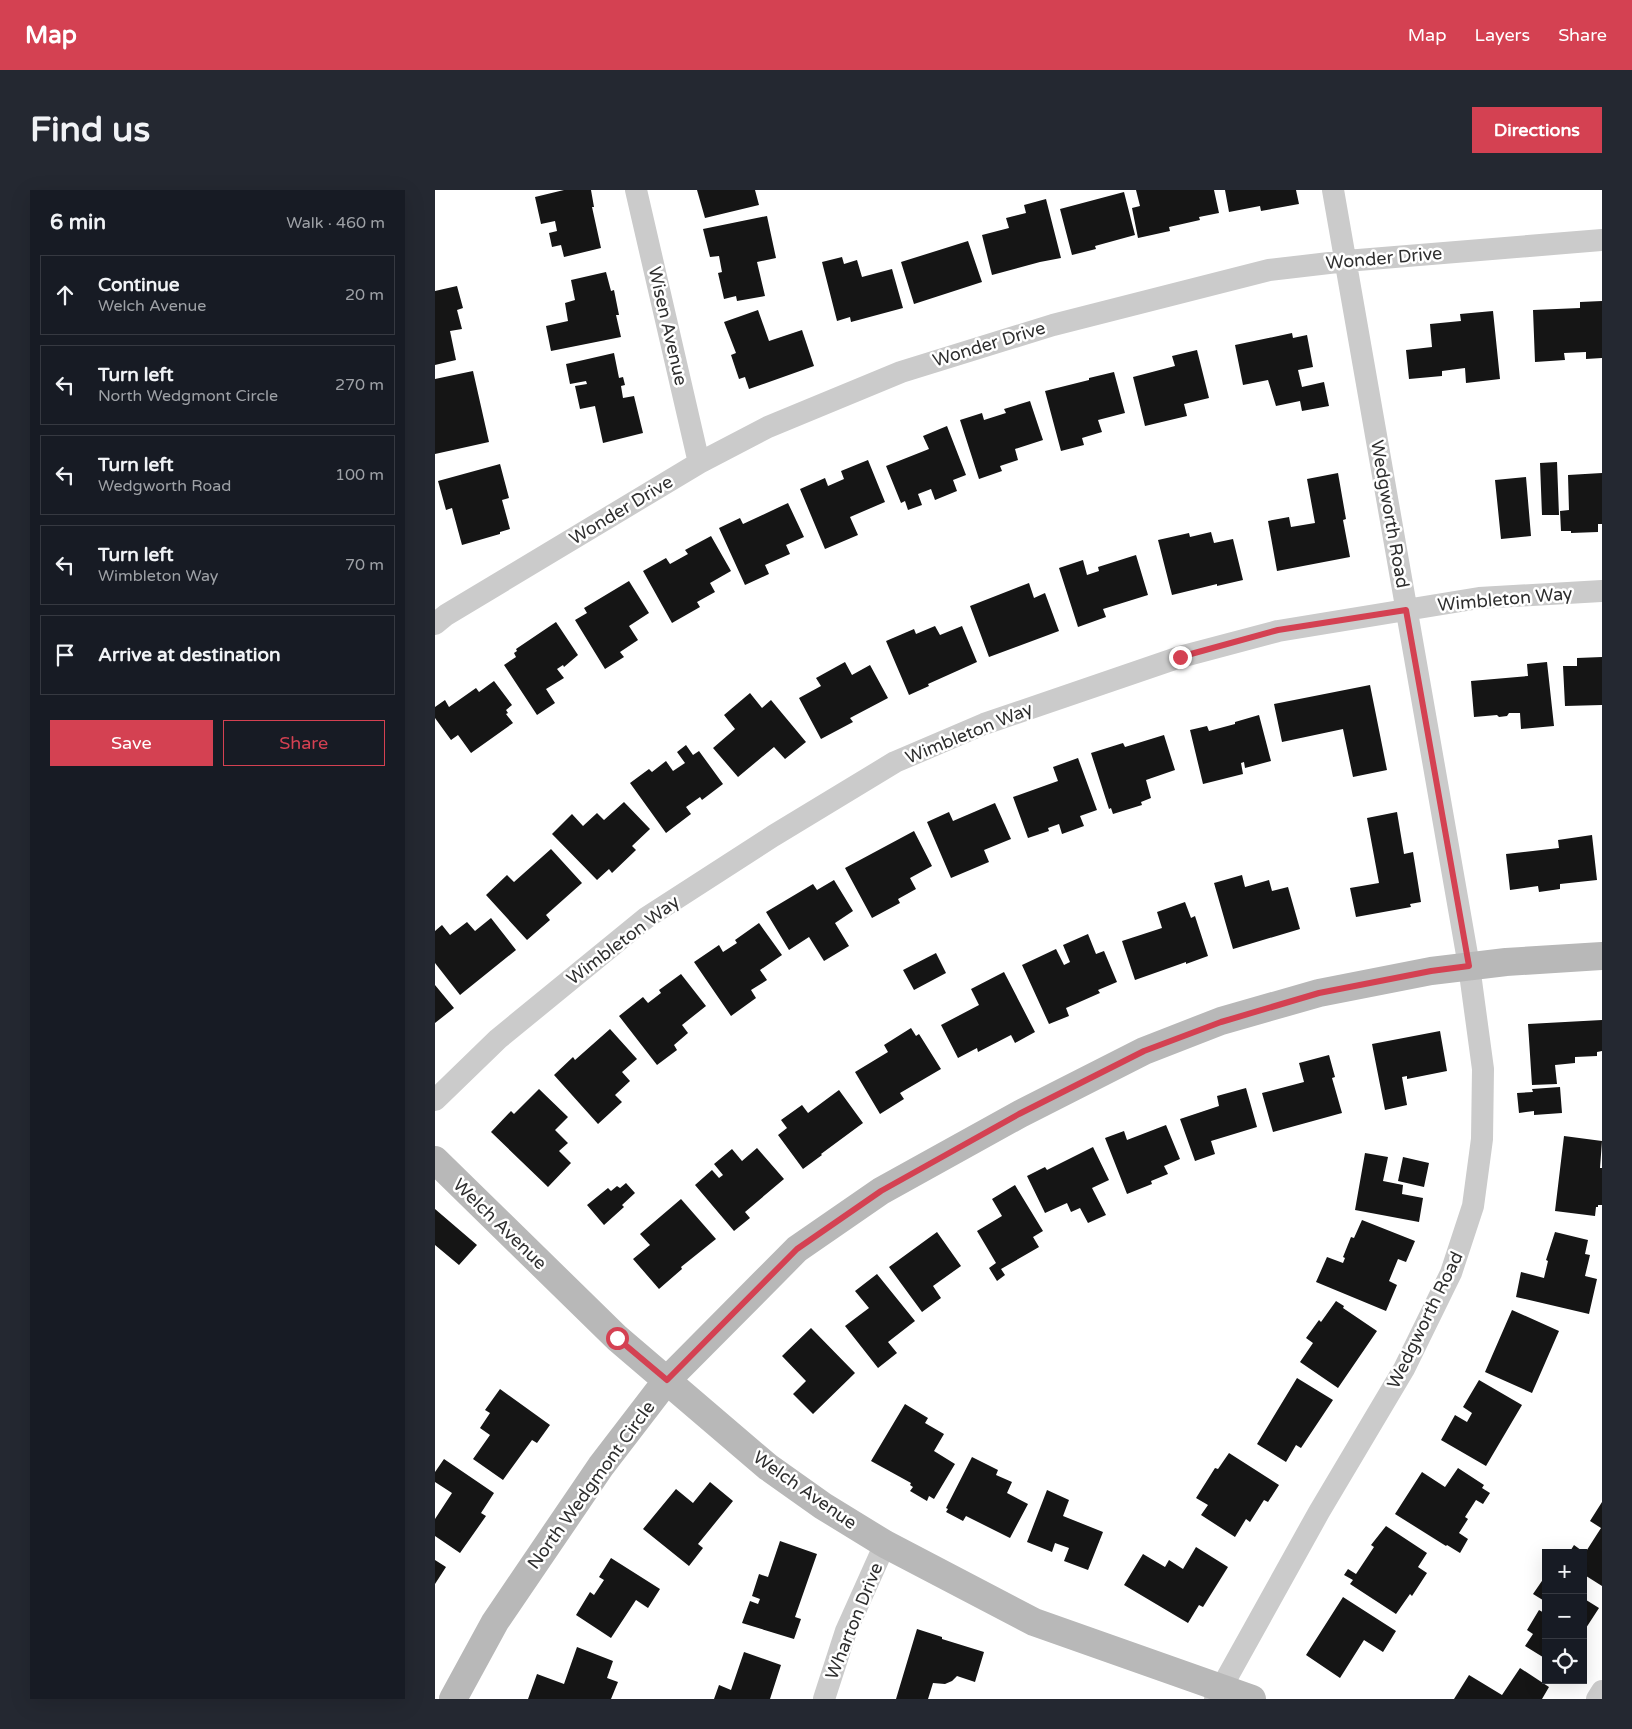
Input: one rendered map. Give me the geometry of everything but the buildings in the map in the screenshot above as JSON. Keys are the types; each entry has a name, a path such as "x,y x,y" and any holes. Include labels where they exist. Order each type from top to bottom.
{"street":[{"name":"Wisen Avenue","path":"636,190 699,463"},
{"name":"Wedgworth Road","path":"1217,1694 1319,1512 1404,1370 1451,1273 1473,1206 1482,1139 1483,1069 1469,966 1333,190"},
{"name":"Wonder Drive","path":"435,624 446,615 699,463 768,427 901,372 1053,324 1269,270 1346,261 1602,240"},
{"name":"Wimbleton Way","path":"435,1100 498,1039 646,918 773,836 895,762 984,724 1180,657 1278,630 1479,598 1602,591"},
{"name":"North Wedgmont Circle","path":"453,1699 495,1622 601,1466 667,1380 797,1249 881,1191 1019,1114 1144,1051 1221,1022 1319,993 1431,971 1469,966 1602,956"},
{"name":"Welch Avenue","path":"435,1160 617,1338 768,1467 823,1506 885,1544 1034,1622 1217,1694 1252,1699"},
{"name":"Wharton Drive","path":"824,1699 846,1631 885,1544"},
{"path":"1597,1699 1602,1691"}],"route":[{"path":"617,1338 667,1380 797,1249 881,1191 1019,1114 1144,1051 1221,1022 1319,993 1431,971 1469,966 1406,610 1278,630 1180,657"}]}
